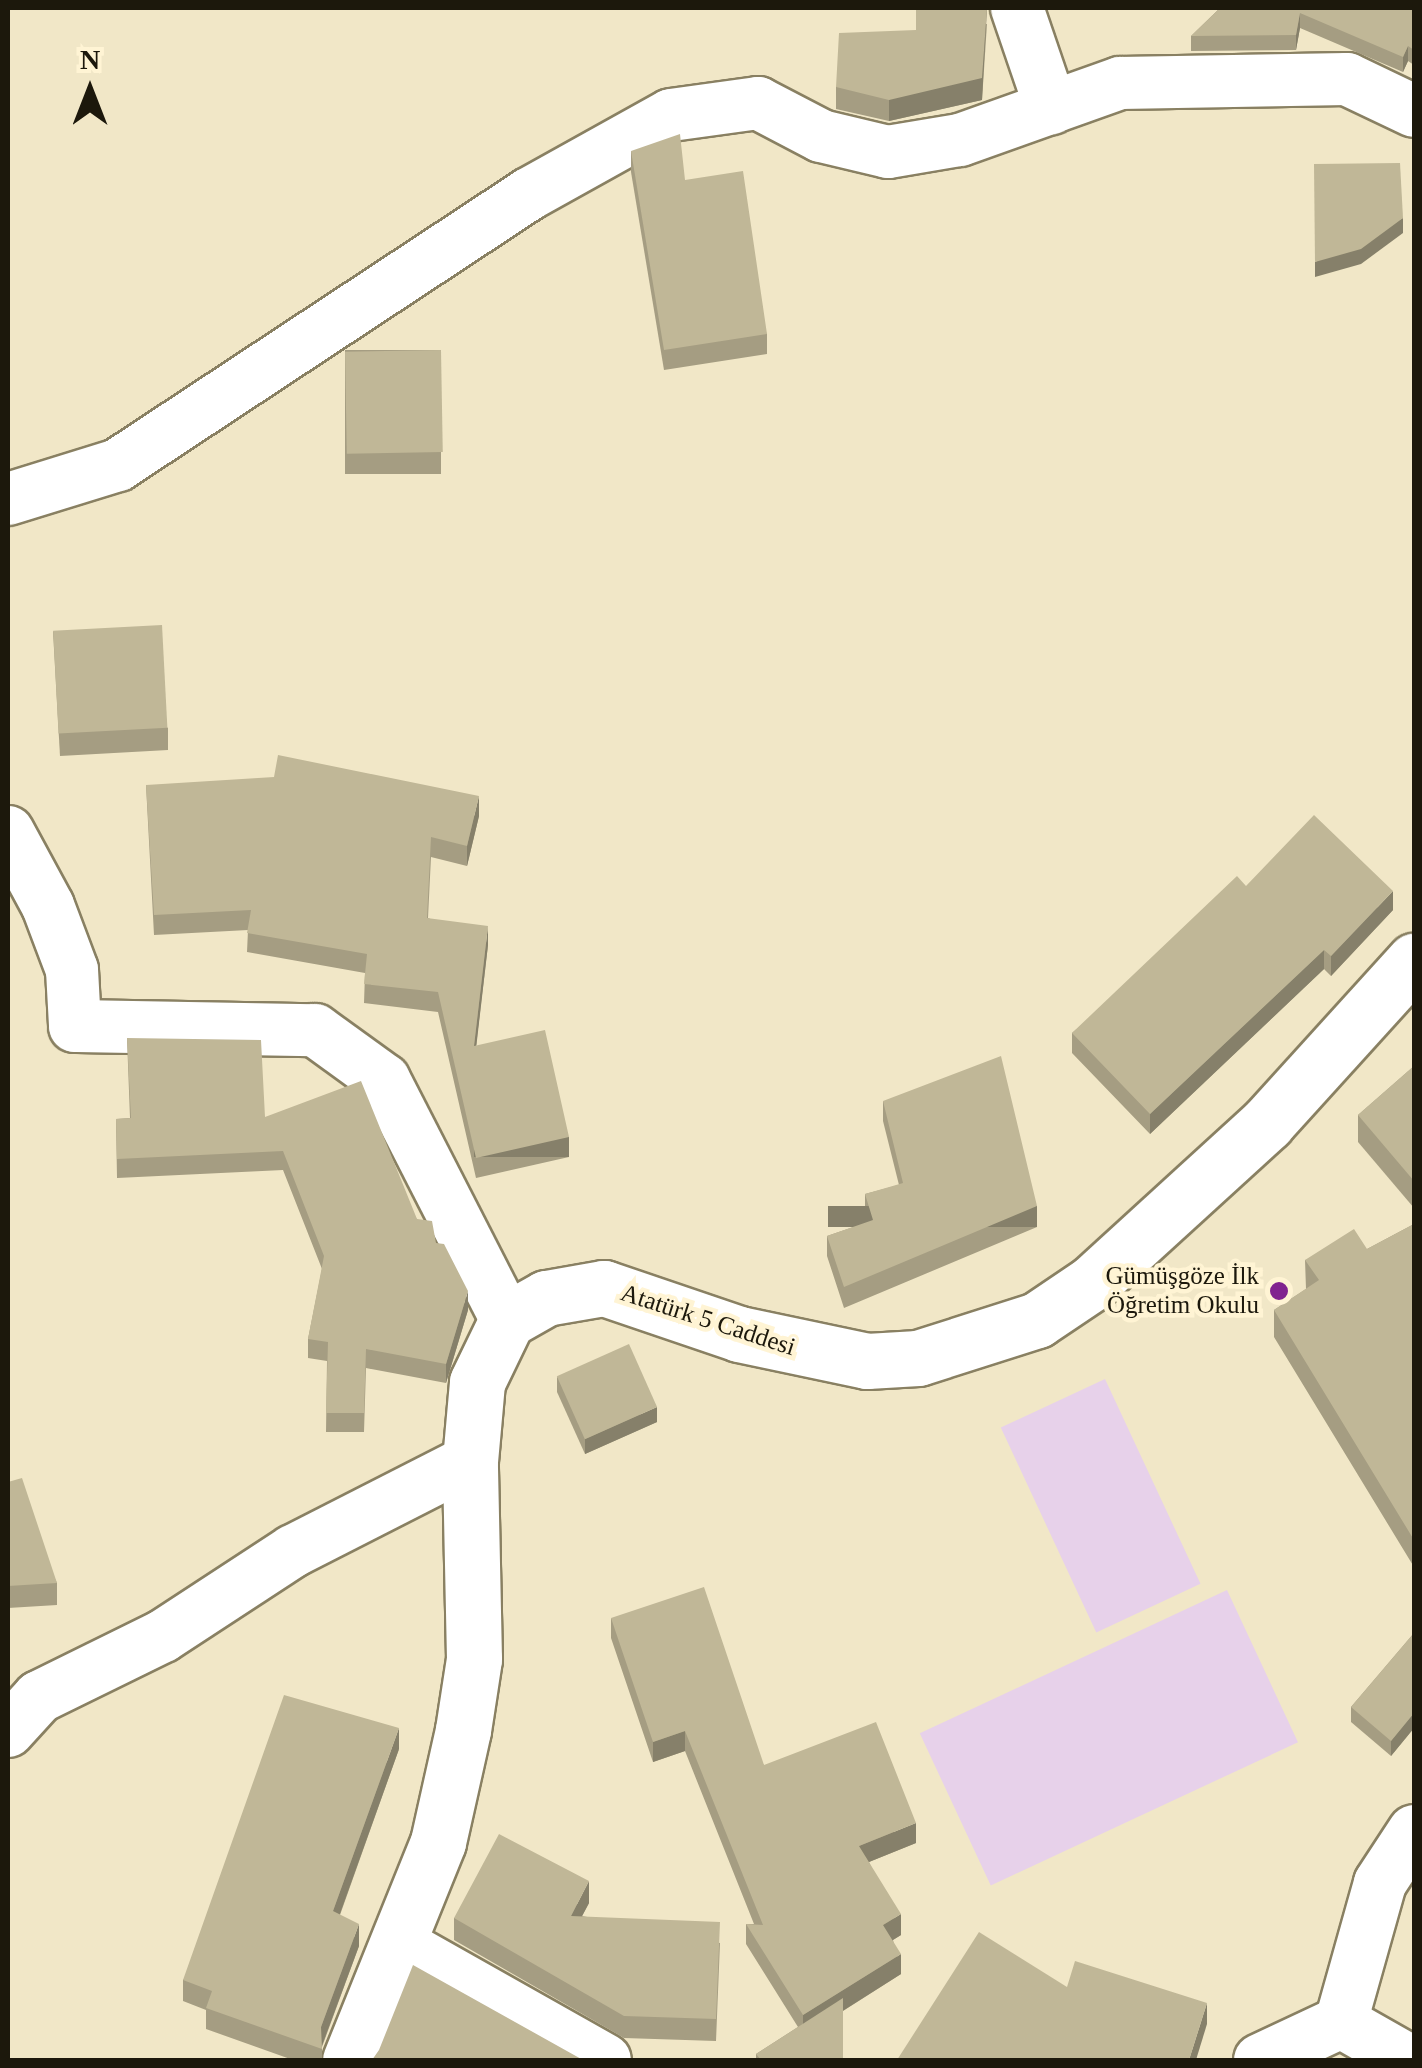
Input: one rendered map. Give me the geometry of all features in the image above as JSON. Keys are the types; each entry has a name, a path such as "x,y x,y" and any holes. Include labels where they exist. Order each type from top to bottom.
{"main road":[{"name":"Atatürk 5 Caddesi","path":"507,1320 546,1298 604,1288 635,1293 739,1334 866,1361 918,1358 992,1338 1037,1320 1092,1283 1170,1216 1359,1028 1414,961"},
{"path":"350,2060 400,1945 438,1842 474,1659 470,1461 477,1382 488,1348 507,1320"}],"street":[{"path":"1016,8 1052,108"},
{"path":"8,499 118,464 530,194 671,115 758,103 822,136 888,152 960,140 1120,83 1347,79 1414,111"},
{"path":"8,832 48,906 72,970 74,1026 315,1030 384,1080 507,1320"},
{"path":"8,1731 39,1697 164,1636 293,1551 470,1461"},
{"path":"1260,2060 1342,2022 1380,1883 1414,1831"},
{"path":"400,1945 606,2060"},
{"path":"1342,2022 1408,2060"}],"shaded area":[{"path":"1105,1379 1201,1584 1096,1632 1001,1428"},
{"path":"1227,1590 1298,1742 991,1886 920,1733"}],"building":[{"path":"916,8 987,8 982,78 889,100 836,87 839,33 916,30"},
{"path":"1220,8 1414,8 1414,50 1408,46 1403,57 1300,13 1296,35 1191,36"},
{"path":"680,134 685,180 743,171 767,334 664,350 631,151"},
{"path":"1400,163 1403,218 1361,249 1315,262 1314,164"},
{"path":"441,350 443,452 347,454 345,352"},
{"path":"162,625 167,728 59,734 53,631"},
{"path":"278,755 479,796 467,846 431,837 427,918 488,926 474,1046 545,1030 569,1137 476,1158 438,992 364,984 367,954 247,933 251,910 154,915 146,785 274,777"},
{"path":"1314,815 1393,891 1331,956 1324,950 1150,1114 1072,1033 1237,876 1246,886"},
{"path":"127,1038 261,1040 265,1117 361,1081 417,1219 432,1221 436,1243 444,1244 468,1291 446,1364 366,1349 364,1413 326,1413 328,1342 308,1339 324,1256 283,1151 117,1159 116,1119 131,1118"},
{"path":"1001,1056 1037,1206 844,1287 827,1236 873,1220 865,1194 903,1183 883,1101"},
{"path":"1414,1066 1414,1181 1358,1115"},
{"path":"1414,1224 1414,1540 1274,1310 1319,1280 1305,1260 1354,1229 1367,1249"},
{"path":"629,1344 657,1407 585,1439 557,1376"},
{"path":"22,1478 57,1583 8,1586 8,1482"},
{"path":"704,1587 764,1765 876,1722 916,1823 859,1846 901,1914 883,1925 901,1954 803,2015 746,1924 763,1925 685,1731 653,1742 611,1618"},
{"path":"1414,1633 1414,1713 1391,1741 1351,1707"},
{"path":"284,1695 399,1728 333,1911 359,1924 321,2027 322,2049 206,2008 212,1991 183,1980"},
{"path":"499,1834 589,1881 571,1916 720,1922 716,2019 624,2016 454,1918"},
{"path":"979,1932 1067,1987 1075,1961 1207,2003 1189,2060 897,2060"},
{"path":"413,1965 583,2060 372,2060"},
{"path":"843,1998 843,2060 761,2060 756,2054"}],"place":[{"name":"Gümüşgöze İlk Öğretim Okulu","path":"1279,1291"}]}
